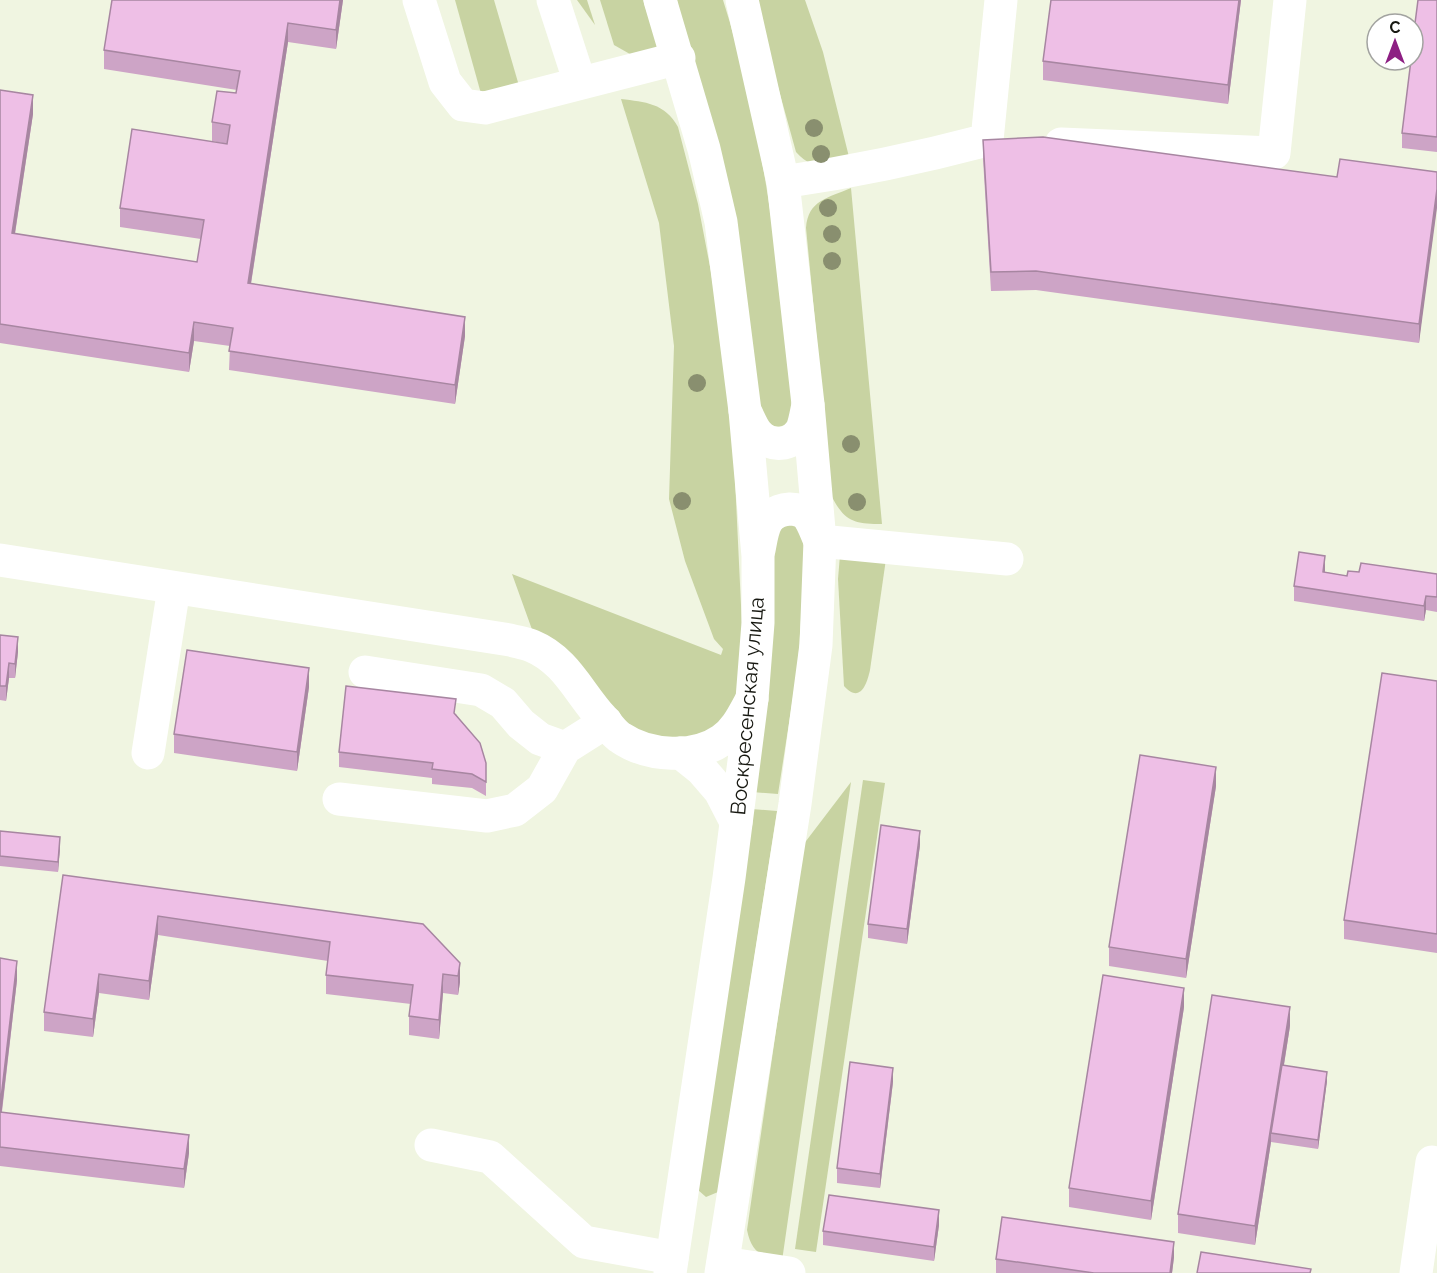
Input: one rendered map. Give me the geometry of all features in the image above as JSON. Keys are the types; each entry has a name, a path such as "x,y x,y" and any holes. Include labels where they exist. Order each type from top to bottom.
{"main road":[{"path":"419,0 445,82 463,105 485,108 679,58"},
{"path":"553,0 580,83"},
{"name":"Воскресенская улица","path":"654,1264 736,822 752,699 758,623 758,556 745,411 721,222 679,58 660,0"},
{"path":"722,1268 795,804 816,645 820,541 808,404 783,182 742,0"},
{"path":"1001,0 1011,141"},
{"path":"783,182 841,174 1011,141 1274,153 1290,0"},
{"path":"745,411 758,434 771,443 783,444 793,440 802,428 808,404"},
{"path":"758,556 763,528 772,514 783,510 796,509 806,514 820,541"},
{"path":"820,541 1007,559"},
{"path":"0,560 510,640 533,646 562,666 621,738 652,752 681,753 709,747 723,739 736,727 752,699"},
{"path":"148,753 174,588"},
{"path":"365,672 481,690 503,703 521,724 540,739 565,748"},
{"path":"339,799 487,816 514,810 542,789 565,748 606,722"},
{"path":"681,753 701,769 720,791 736,822"},
{"path":"431,1145 490,1157 584,1242 654,1264 789,1273"},
{"path":"1416,1273 1432,1162"}],"green space":[{"path":"455,0 494,0 522,96 483,101"},
{"path":"577,0 587,0 595,25"},
{"path":"600,0 643,0 658,45 657,51 637,58 614,45"},
{"path":"677,0 723,0 750,100 769,202 795,406 790,423 782,426 772,425 761,418"},
{"path":"754,0 805,0 823,52 851,165 815,165 796,152"},
{"path":"621,99 661,108 678,127 698,204 724,357 734,458 742,626 737,702 705,740 641,736 534,635 512,574 721,655 723,649 714,639 685,561 669,499 674,346 659,223"},
{"path":"851,188 882,524 858,522 846,517 832,497 806,228 811,211 815,206"},
{"path":"794,524 806,543 798,665 778,794 752,792 773,545 779,530"},
{"path":"840,555 886,559 870,670 865,686 858,693 844,686 838,579"},
{"path":"863,780 885,783 816,1252 795,1249"},
{"path":"851,782 782,1261 758,1252 747,1230 803,845"},
{"path":"751,809 777,811 718,1192 706,1197 698,1190"}],"building":[{"path":"112,0 340,0 336,30 288,23 248,283 465,317 455,385 229,351 233,328 194,322 189,353 0,324 0,90 33,95 12,233 197,262 204,220 120,208 132,129 227,144 230,125 212,122 217,91 236,93 240,71 104,50"},
{"path":"1051,0 1239,0 1228,85 1043,61"},
{"path":"1418,0 1437,0 1437,137 1402,133 1410,72 1425,72 1425,12 1416,12"},
{"path":"1043,137 1337,177 1340,159 1437,172 1437,189 1419,324 1036,271 991,272 983,140"},
{"path":"1299,552 1325,556 1323,572 1347,576 1348,571 1359,572 1361,563 1437,574 1437,597 1426,596 1424,606 1294,586"},
{"path":"0,635 18,637 15,664 9,663 6,686 0,686"},
{"path":"187,650 309,668 297,752 174,734"},
{"path":"1382,673 1437,681 1437,934 1344,920"},
{"path":"346,686 456,699 454,713 480,743 486,763 486,782 472,774 432,769 433,763 339,752"},
{"path":"1140,755 1216,767 1186,959 1109,947"},
{"path":"881,825 920,831 907,929 868,924"},
{"path":"0,831 60,837 58,862 0,856"},
{"path":"63,875 423,924 460,963 458,976 443,974 439,1020 409,1016 413,985 326,975 330,942 158,916 149,981 99,974 93,1019 44,1012"},
{"path":"0,958 17,961 0,1107"},
{"path":"1103,975 1184,988 1151,1201 1069,1188"},
{"path":"1212,995 1290,1007 1255,1226 1178,1214"},
{"path":"850,1062 893,1068 880,1174 837,1168"},
{"path":"1282,1065 1327,1072 1318,1140 1271,1133"},
{"path":"0,1112 189,1135 184,1169 0,1147"},
{"path":"829,1195 939,1210 934,1247 823,1231"},
{"path":"1002,1217 1174,1242 1170,1273 1094,1273 996,1259"},
{"path":"1201,1252 1311,1269 1310,1273 1197,1273"}]}
